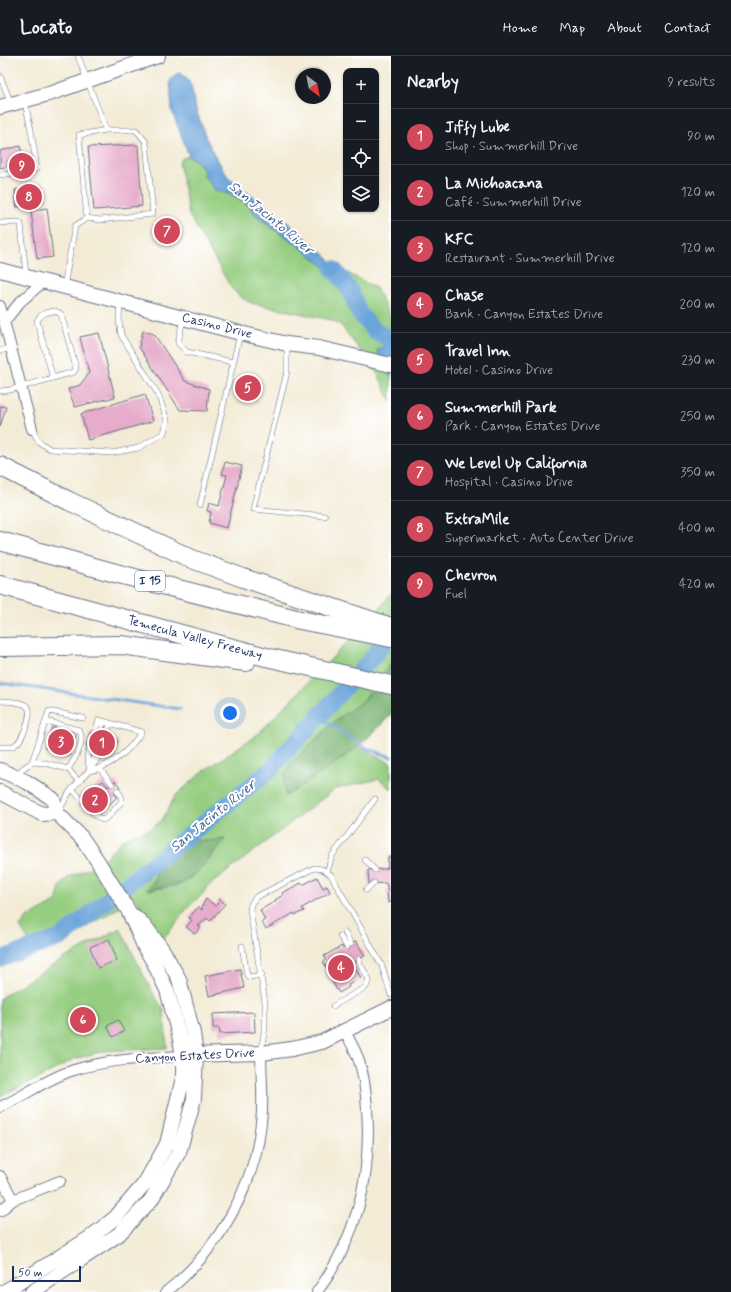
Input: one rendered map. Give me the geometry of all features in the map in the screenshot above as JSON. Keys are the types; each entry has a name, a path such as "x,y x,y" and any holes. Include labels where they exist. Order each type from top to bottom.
{"highway":[{"path":"0,466 76,505 192,559 242,578 391,627"},
{"name":"I 15","path":"0,541 119,574 300,620 391,638"},
{"name":"Temecula Valley Freeway","path":"0,586 266,657 391,685"},
{"path":"0,647 121,645 249,662 266,657"}],"main road":[{"path":"6,106 87,82 158,56"},
{"name":"Casino Drive","path":"0,270 240,333 287,344 320,348 391,365"},
{"path":"0,770 19,778 54,800 57,813 82,838 128,910 145,926 162,949 179,979 193,1033 167,1144 145,1183 115,1218 88,1240 4,1292"},
{"path":"0,782 10,786 16,784 19,778"},
{"path":"0,792 42,814 57,813"},
{"name":"Canyon Estates Drive","path":"189,1055 261,1053 292,1049 322,1042 391,1008"},
{"path":"32,1292 119,1234 151,1200 179,1152 194,1099 189,1055"}],"street":[{"path":"4,322 20,302 44,281"},
{"path":"0,306 32,429"},
{"path":"317,1292 339,1258 350,1234 359,1207 365,1180 368,1124 364,1079 358,1058 345,1031"},
{"path":"166,1292 178,1283 204,1255 226,1223 246,1187 256,1156 262,1123 261,1053"},
{"name":"Canyon Estates Drive","path":"0,1107 44,1082 73,1070 107,1062 189,1055"},
{"path":"0,1176 13,1200"},
{"path":"0,1211 13,1200 60,1182"}],"lane":[{"path":"78,56 106,130"},
{"path":"0,76 6,106"},
{"path":"0,175 35,170 37,168 38,165 33,137 25,101"},
{"path":"64,287 75,226 87,218 100,220 153,214 146,142 136,130 106,130 79,135 87,218"},
{"path":"0,223 19,222 21,224 26,276"},
{"path":"32,429 39,442 50,449 112,453 138,448 164,433 168,420 158,394 121,335 118,321 120,301"},
{"path":"0,391 10,390 21,386 53,378 74,372 76,368 61,314 55,311 40,316 37,321 53,378"},
{"path":"183,318 178,343 187,352 233,362"},
{"path":"200,505 240,333"},
{"path":"287,344 287,372 253,509 325,516"},
{"path":"0,351 10,348"},
{"path":"0,701 23,704 28,706 29,710 25,730 20,740 12,747 0,747"},
{"path":"19,778 22,769 32,762 49,711 83,718"},
{"path":"46,721 79,730 82,734 82,739 74,760 68,769"},
{"path":"90,771 100,769 109,764 128,749 141,732 110,723 102,721 100,735 110,723"},
{"path":"57,813 72,790 90,771 95,749"},
{"path":"32,762 45,763 68,769 79,782"},
{"path":"100,769 112,784"},
{"path":"72,790 81,798 98,819 103,820 108,817 122,800 117,790"},
{"path":"327,872 332,856 375,799"},
{"path":"365,860 375,870"},
{"path":"261,1053 265,1026 265,1002 262,975 250,910 256,897 314,868 322,869 331,875 382,966 391,995"},
{"path":"366,890 374,884"},
{"path":"343,935 349,946"},
{"path":"242,946 247,975 249,977 262,975"},
{"path":"333,1006 366,987 369,983 370,979 359,961"}],"green space":[{"path":"189,156 202,167 215,190 240,198 263,221 317,259 327,268 343,288 349,281 338,268 376,288 391,319 391,348 384,347 386,369 391,377 391,402 379,376 341,325 332,320 251,303 242,298 232,289 189,215 179,162 183,158"},
{"path":"391,594 391,664 363,701 336,720 284,782 286,795 325,770 357,746 391,763 391,789 379,779 335,789 207,887 162,939 135,898 54,947 41,949 33,946 20,927 27,918 56,902 60,887 67,878 92,867 104,859 124,838 150,829 162,820 176,795 201,773 258,734 378,611","holes":["173,839 207,841 225,839 194,876 181,884 148,890 154,880 160,856"]},
{"path":"391,664 391,714 355,749 286,796 284,782 285,773 293,761 336,720 363,701"},
{"path":"174,839 207,841 225,839 195,874 182,883 147,890 155,879 161,853 164,848"},
{"path":"120,928 149,986 164,1011 167,1048 104,1051 74,1059 39,1078 0,1096 0,998 65,958"}],"water":[{"path":"179,73 187,78 191,86 196,109 206,138 228,177 296,229 325,255 349,281 346,287 344,288 319,262 255,214 249,205 235,196 215,190 204,176 203,168 198,161 189,156 172,111 170,81"},
{"path":"384,347 391,348 391,377 378,355 377,350"}],"building":[{"path":"138,145 142,206 94,210 88,147"},
{"path":"20,146 24,162 0,168 0,151"},
{"path":"42,187 43,203 17,207 15,190"},
{"path":"47,208 53,257 37,259 31,211"},
{"path":"143,331 154,334 185,381 209,389 207,411 180,410 139,347"},
{"path":"99,333 115,397 75,407 68,389 80,385 89,373 80,337"},
{"path":"145,394 153,421 88,440 81,414"},
{"path":"0,406 6,407 0,427"},
{"path":"225,462 242,466 227,528 209,523 211,512 207,511 209,503 219,506 227,475 222,474"},
{"path":"58,726 67,729 66,732 76,735 69,756 45,748 52,727 57,729"},
{"path":"91,732 118,741 113,755 86,746"},
{"path":"103,781 108,787 115,781 120,787 114,793 117,797 98,815 84,796"},
{"path":"388,857 391,857 391,902 388,903 387,885 385,883 369,884 368,870 388,868"},
{"path":"317,877 323,888 327,886 330,892 302,908 304,911 295,915 294,913 266,929 261,922 265,920 260,910 276,901 275,900 283,895 282,893 301,883 303,885"},
{"path":"206,899 216,906 220,899 225,904 210,921 207,918 198,926 201,927 195,934 186,927 192,920 189,918 198,907 201,910 203,909 201,908"},
{"path":"109,939 117,960 98,968 90,947"},
{"path":"356,941 365,956 353,963 361,978 348,985 349,987 339,993 327,973 329,973 323,962 326,960 324,956 342,946 343,949"},
{"path":"240,969 244,988 209,996 205,976"},
{"path":"254,1012 255,1032 220,1034 219,1028 213,1028 213,1014"},
{"path":"118,1020 124,1031 113,1037 107,1026"}],"waterway":[{"name":"San Jacinto River","path":"333,269 351,292 359,313 374,330 388,338 391,346"},
{"name":"San Jacinto River","path":"0,959 60,938 269,771 374,656 391,630"},
{"path":"0,683 180,709"},
{"path":"319,717 366,748 391,757"}],"place":[{"name":"Chevron","path":"22,166"},
{"name":"ExtraMile","path":"29,197"},
{"name":"We Level Up California","path":"167,231"},
{"name":"Travel Inn","path":"248,388"},
{"name":"KFC","path":"61,742"},
{"name":"Jiffy Lube","path":"102,743"},
{"name":"La Michoacana","path":"95,800"},
{"name":"Chase","path":"341,968"},
{"name":"Summerhill Park","path":"83,1020"}]}
